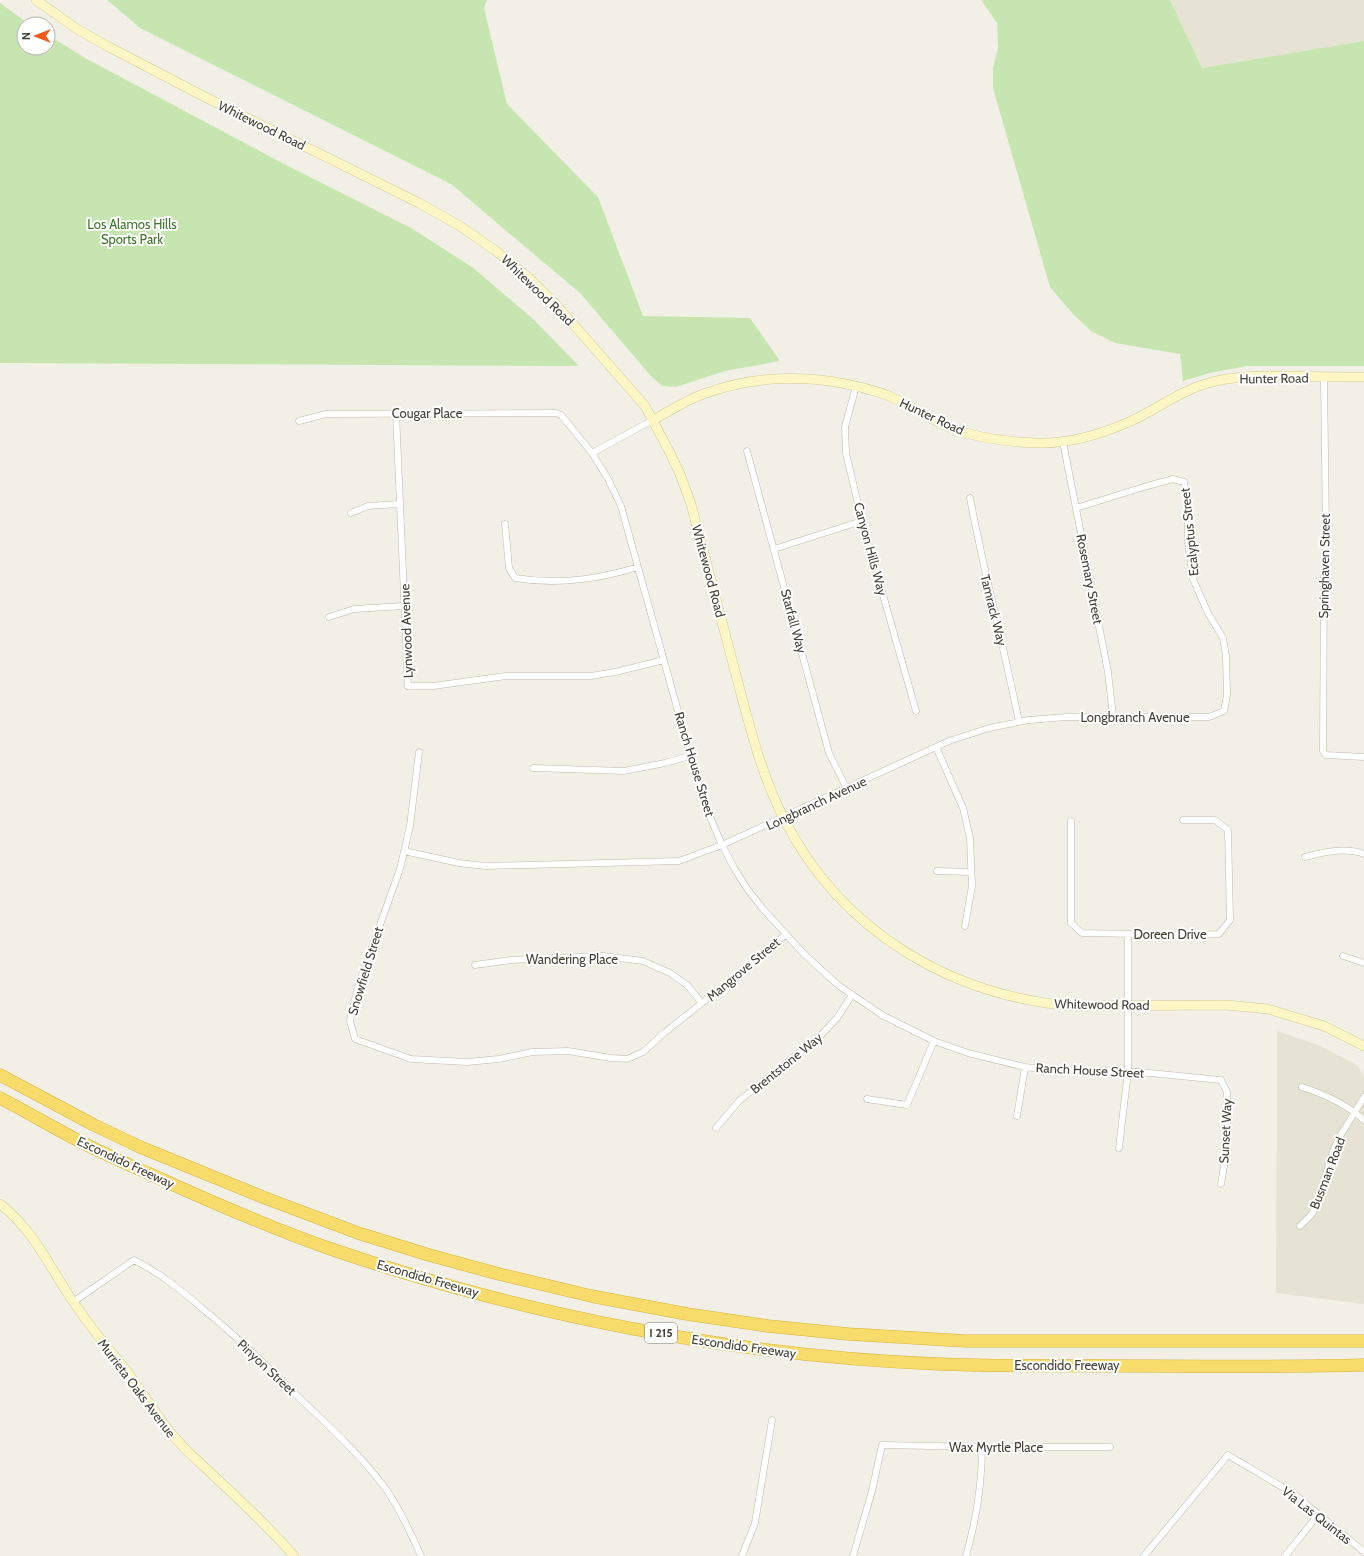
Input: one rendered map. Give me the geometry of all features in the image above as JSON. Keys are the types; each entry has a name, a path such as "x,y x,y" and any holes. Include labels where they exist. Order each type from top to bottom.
{"highway":[{"name":"Escondido Freeway","path":"0,1075 88,1122 140,1147 265,1198 358,1232 429,1255 499,1274 591,1296 687,1314 768,1326 848,1334 958,1341 1364,1341"},
{"name":"Escondido Freeway","path":"0,1098 84,1143 186,1190 315,1243 390,1268 500,1299 607,1324 711,1342 780,1351 872,1360 940,1364 1208,1366 1364,1364"}],"main road":[{"name":"Whitewood Road","path":"36,0 77,29 109,47 205,97 419,203 460,226 496,251 529,278 559,308 645,406 677,469 691,504 754,742 767,783 783,818 804,854 823,879 853,911 888,940 928,965 974,986 1021,999 1048,1004 1073,1006 1226,1005 1268,1009 1324,1026 1364,1046"},
{"name":"Hunter Road","path":"653,420 706,393 751,381 788,378 816,378 856,386 888,395 950,427 982,437 1038,443 1063,442 1105,431 1132,421 1170,399 1196,387 1209,383 1258,376 1364,377"},
{"name":"Murrieta Oaks Avenue","path":"0,1204 16,1218 37,1243 51,1268 103,1343 186,1452 275,1534 294,1556"}],"street":[{"name":"Springhaven Street","path":"1324,377 1326,532 1324,580 1323,751 1326,755 1364,757"},
{"name":"Canyon Hills Way","path":"856,386 845,427 846,453 862,521 916,711"},
{"name":"Lynwood Avenue","path":"396,413 408,686 433,686 506,676 590,676 664,660"},
{"name":"Cougar Place","path":"299,421 326,414 556,413"},
{"name":"Ranch House Street","path":"556,413 562,415 592,453 608,479 621,506 702,797 722,845 734,868 748,890 785,935 817,967 852,996 893,1021 934,1041 992,1060 1025,1067 1079,1071 1128,1071 1204,1077 1221,1080"},
{"name":"Hunter Road","path":"592,453 653,420"},
{"name":"Rosemary Street","path":"1063,442 1108,672 1113,716"},
{"name":"Starfall Way","path":"747,451 829,753 847,789"},
{"name":"Ecalyptus Street","path":"1076,508 1173,479 1184,482 1188,506 1188,542 1193,579 1208,613 1223,638 1226,656 1227,695 1224,710"},
{"name":"Tamrack Way","path":"970,498 979,548 1008,667 1018,722"},
{"path":"350,513 368,506 400,504"},
{"path":"774,550 862,521"},
{"path":"505,524 509,568 515,578 530,581 581,579 612,575 638,567"},
{"path":"328,617 354,609 404,606"},
{"name":"Longbranch Avenue","path":"404,851 459,863 486,866 679,861 722,845 783,818 949,741 989,728 1029,720 1066,717 1209,717 1224,710"},
{"path":"936,747 963,808 970,838 972,886 965,926"},
{"name":"Snowfield Street","path":"419,752 410,826 400,869 358,986 350,1021 354,1039 411,1059 467,1062 499,1059 532,1052 568,1051 627,1059 643,1052 702,1003"},
{"path":"533,768 624,771 665,763 690,756"},
{"name":"Doreen Drive","path":"1071,821 1071,923 1082,933 1195,936 1219,934 1230,920 1228,830 1215,820 1183,820"},
{"path":"1305,856 1334,851 1347,851 1364,854"},
{"path":"937,871 971,872"},
{"path":"1119,1148 1128,1071 1128,934"},
{"name":"Mangrove Street","path":"702,1003 785,935"},
{"name":"Wandering Place","path":"475,964 511,960 603,956 642,961 670,973 687,985 702,1003"},
{"path":"1343,956 1364,963"},
{"name":"Brentstone Way","path":"716,1128 739,1102 821,1035 838,1018 852,996"},
{"path":"867,1099 907,1105 934,1041"},
{"path":"1016,1116 1025,1067"},
{"name":"Sunset Way","path":"1221,1080 1228,1092 1227,1148 1221,1184"},
{"path":"1302,1087 1320,1093 1354,1112 1364,1120"},
{"name":"Busman Road","path":"1300,1226 1312,1214 1317,1204 1333,1151 1364,1096"},
{"name":"Pinyon Street","path":"74,1302 134,1260 149,1267 176,1286 220,1323 266,1365 360,1458 385,1489 396,1506 409,1529 421,1556"},
{"path":"742,1556 755,1523 772,1420"},
{"name":"Wax Myrtle Place","path":"853,1556 872,1491 882,1445 1110,1447"},
{"path":"966,1556 978,1495 982,1462 982,1447"},
{"name":"Via Las Quintas","path":"1144,1556 1228,1455 1294,1494 1364,1552"},
{"path":"1285,1556 1318,1515"}],"shaded area":[{"path":"1170,0 1364,0 1364,41 1202,68"},
{"path":"1277,1031 1321,1046 1358,1066 1364,1077 1364,1304 1276,1293"}],"green space":[{"path":"107,0 487,0 484,8 507,104 598,197 643,316 750,318 780,361 725,371 676,387 662,386 650,375 581,294 451,184 140,28"},
{"path":"981,0 1170,0 1202,68 1364,41 1364,366 1247,366 1210,373 1183,381 1180,354 1115,343 1091,331 1073,314 1050,287 993,88 993,68 998,48 997,23"},
{"name":"Los Alamos Hills Sports Park","path":"0,3 18,16 16,16 16,56 56,56 56,40 85,58 284,164 411,228 472,267 532,318 579,366 0,363"}]}
